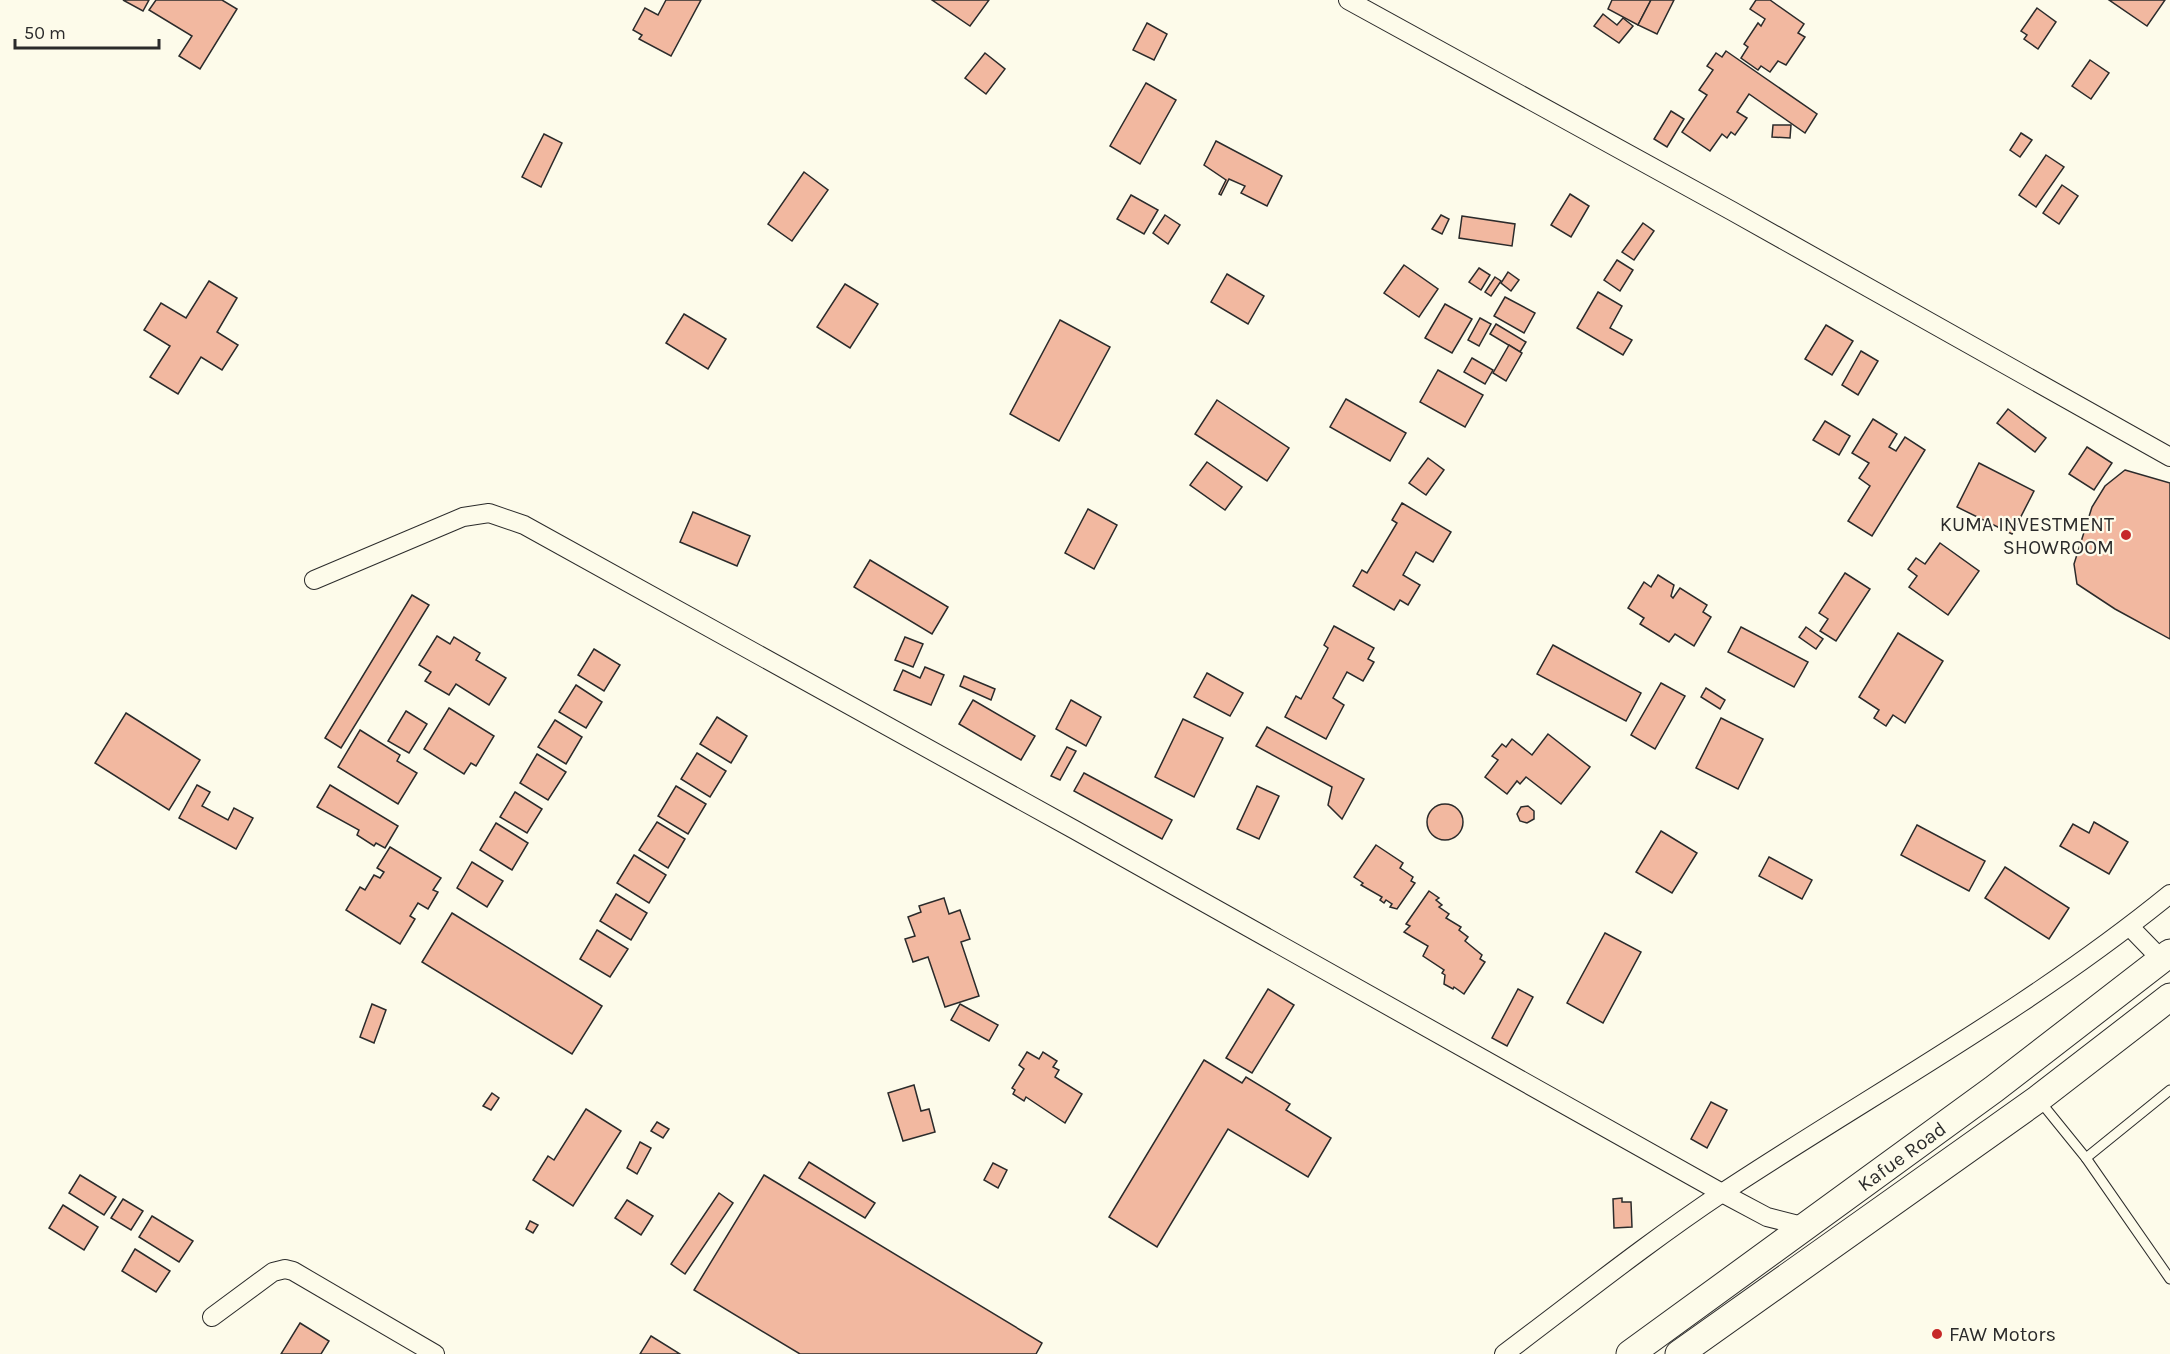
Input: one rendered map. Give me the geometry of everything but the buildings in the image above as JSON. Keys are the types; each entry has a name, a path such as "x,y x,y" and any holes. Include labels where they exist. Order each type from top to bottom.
{"main road":[{"name":"Kafue Road","path":"1630,1354 1994,1089 2166,956"},
{"name":"Kafue Road","path":"1679,1354 2038,1099 2170,997"}],"street":[{"path":"1348,0 1732,211 2170,457"},
{"path":"314,580 463,517 489,513 524,525 1096,842 1722,1194 1767,1217 1806,1227"},
{"path":"1504,1354 1722,1194 2020,1005 2130,927 2170,894"},
{"path":"2130,927 2166,956"},
{"path":"212,1317 273,1272 285,1269 293,1271 435,1354"}],"lane":[{"path":"2086,1158 2170,1090"},
{"path":"2038,1099 2086,1158 2170,1279"}],"place":[{"name":"KUMA INVESTMENT SHOWROOM","path":"2126,535"},
{"name":"FAW Motors","path":"1937,1334"}]}
